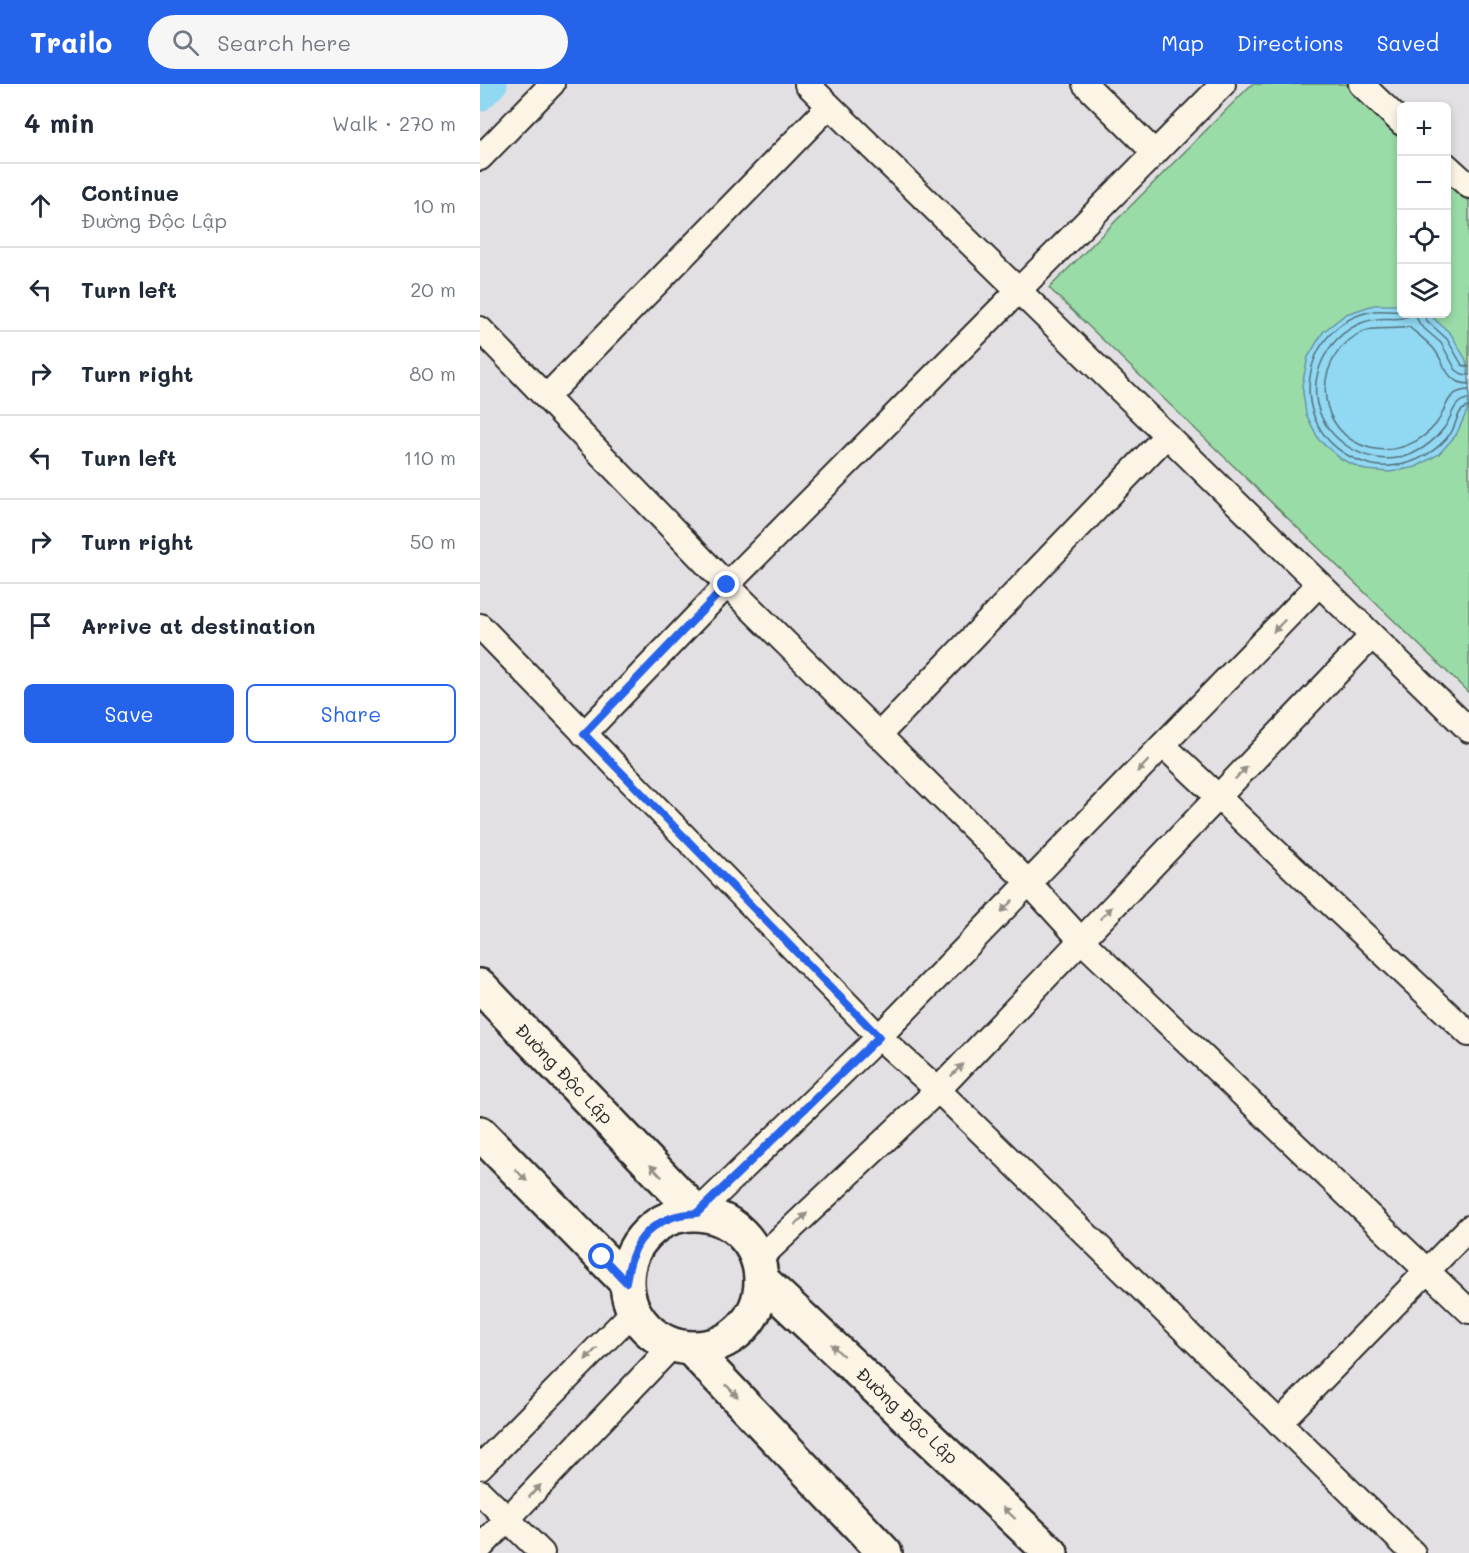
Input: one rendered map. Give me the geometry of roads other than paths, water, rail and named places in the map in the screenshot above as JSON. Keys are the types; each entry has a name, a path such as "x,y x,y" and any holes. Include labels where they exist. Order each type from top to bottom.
{"street":[{"path":"480,158 552,84"},
{"path":"807,84 1469,730"},
{"path":"1085,84 1155,153"},
{"path":"584,734 727,585 1223,84"},
{"path":"1361,84 1397,119"},
{"path":"546,398 830,106"},
{"path":"1451,170 1469,186"},
{"path":"480,329 727,585 1029,883 1081,940 1469,1311"},
{"path":"879,735 1167,435"},
{"path":"697,1213 879,1037 1319,584"},
{"path":"480,626 879,1037 938,1090 1413,1553"},
{"path":"760,1269 938,1090 1372,636"},
{"path":"1163,745 1469,1034"},
{"name":"Đường Độc Lập","path":"480,986 697,1213"},
{"path":"480,1133 629,1298 653,1335 682,1347 885,1553"},
{"path":"480,1467 629,1298 629,1260 639,1241 655,1225 675,1216 697,1213 717,1217 735,1227 750,1241 760,1269 759,1301 749,1321 733,1336 713,1346 682,1347 480,1548"},
{"path":"1279,1423 1469,1228"},
{"name":"Đường Độc Lập","path":"760,1269 1051,1553"},
{"path":"480,1492 542,1553"}],"water":[{"path":"1374,305 1397,305 1397,318 1433,318 1451,334 1466,360 1469,398 1467,411 1456,435 1439,454 1416,467 1390,472 1365,470 1341,459 1319,440 1306,414 1302,385 1308,357 1323,332 1346,314"}],"waterway":[{"path":"480,98 494,84"}]}
